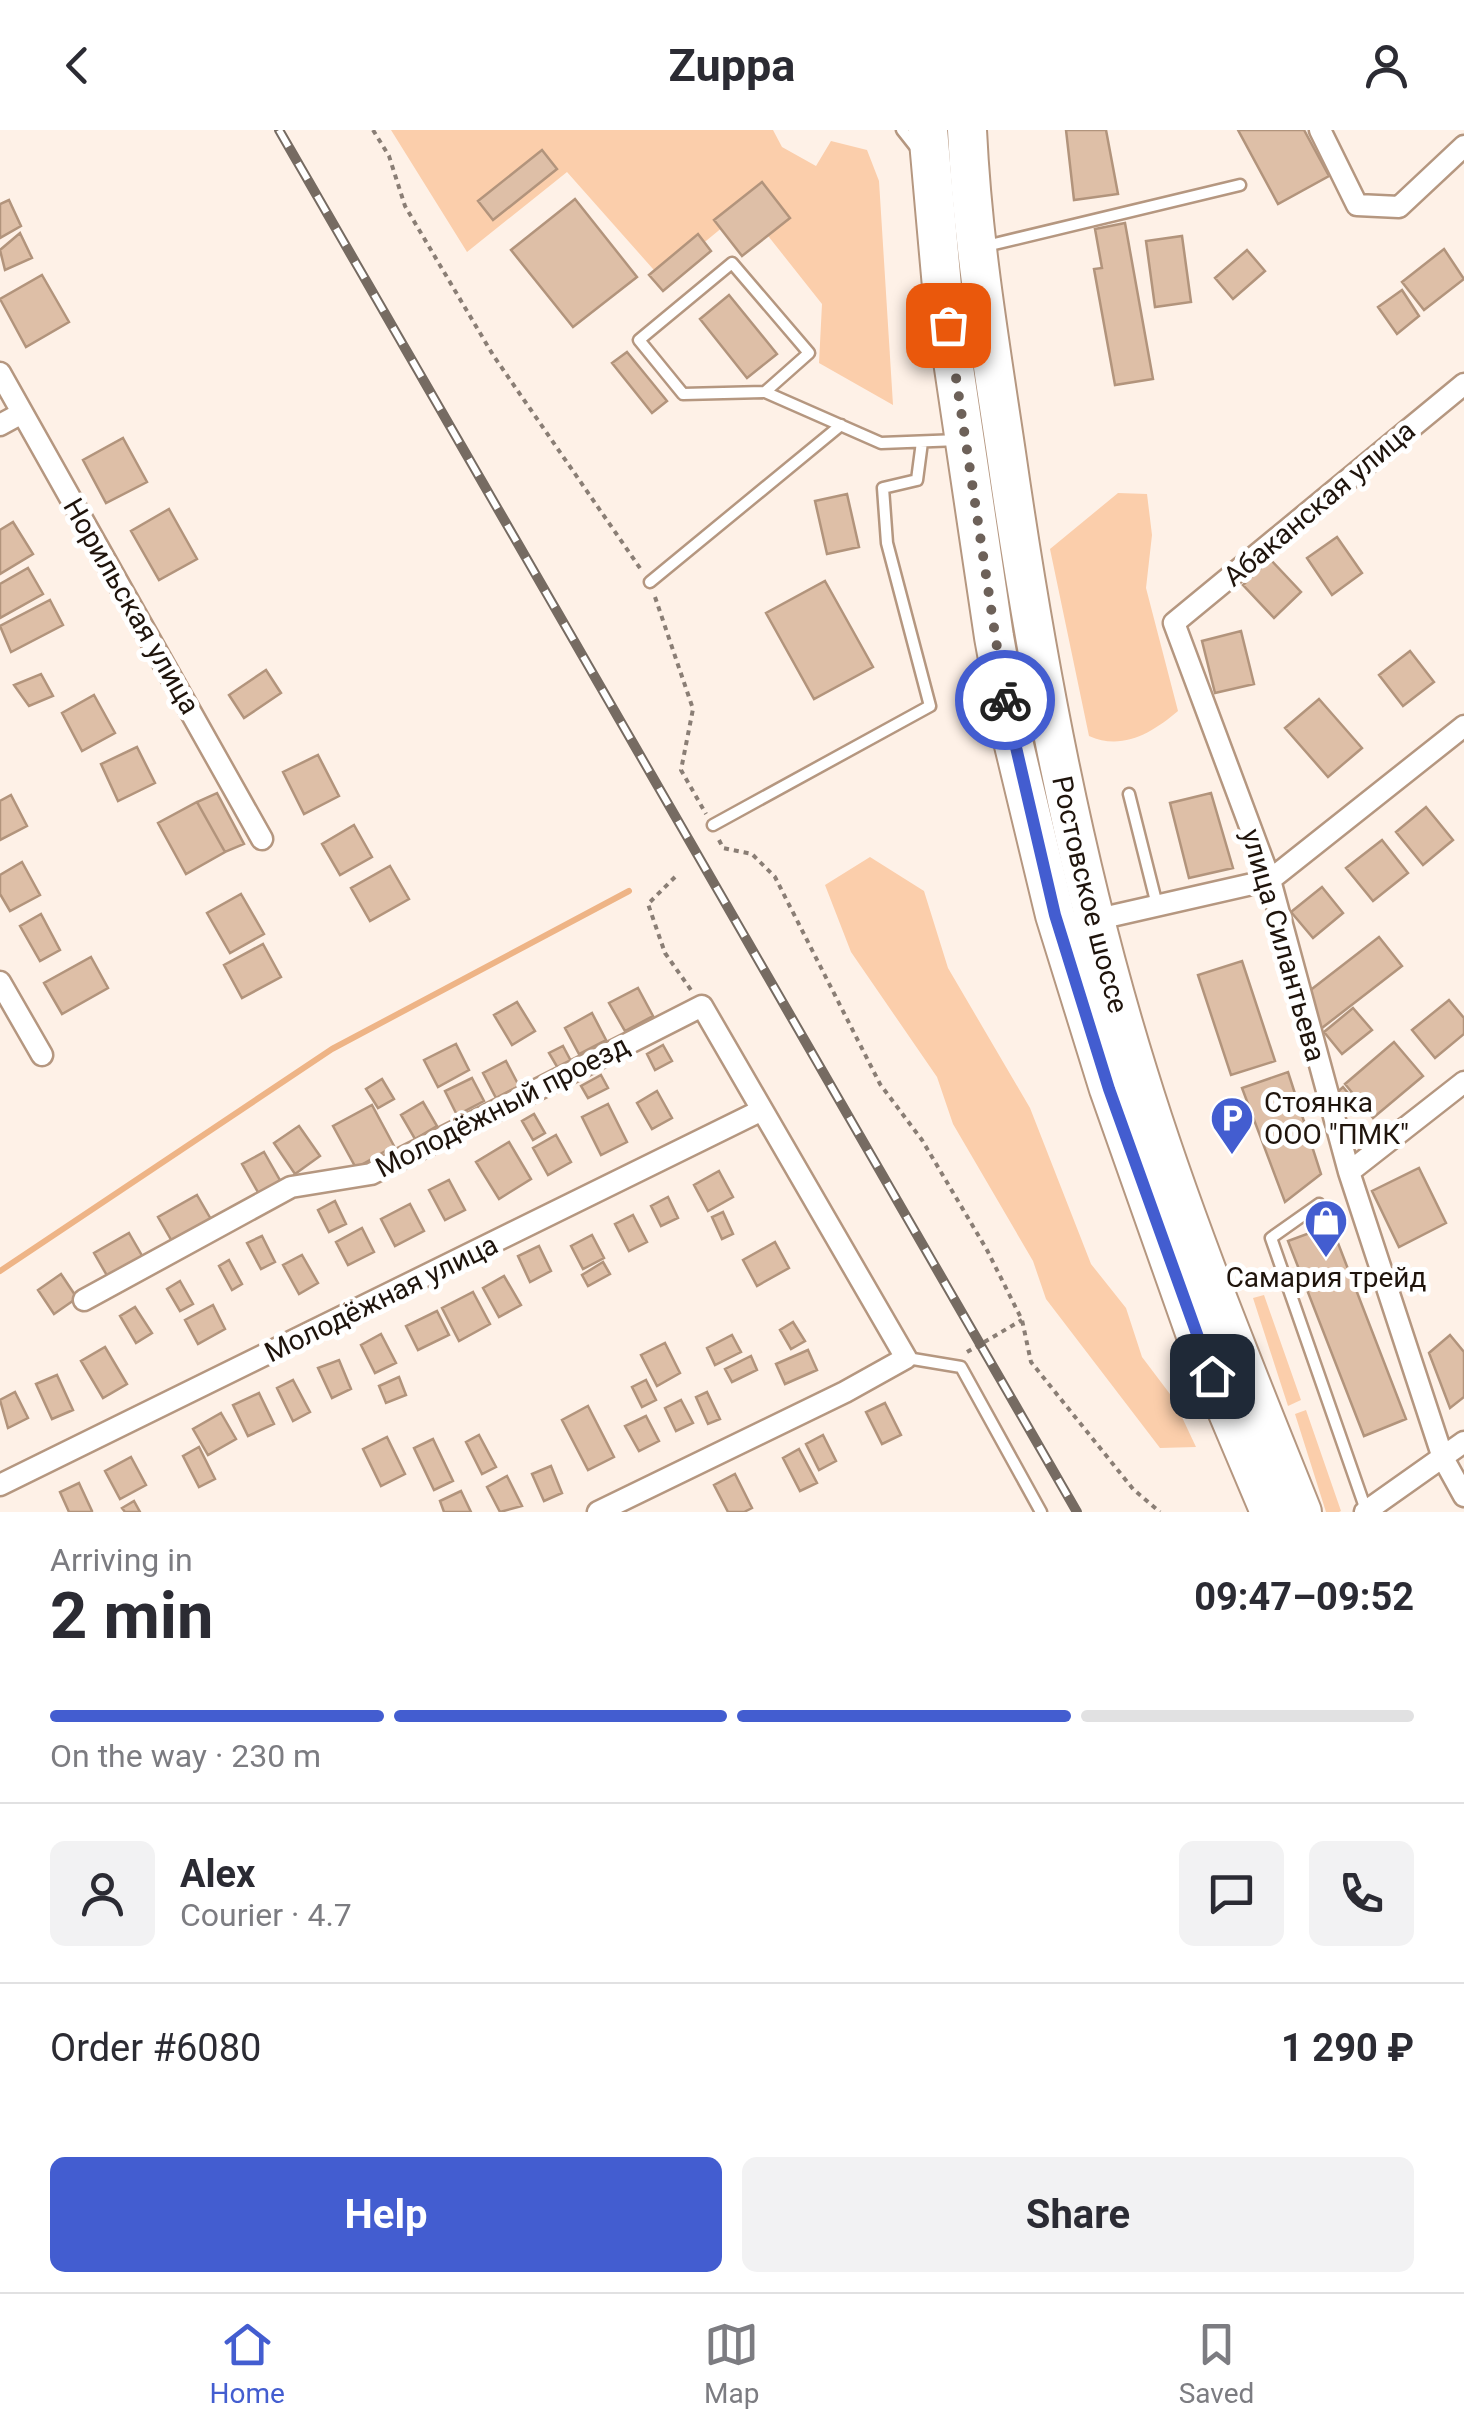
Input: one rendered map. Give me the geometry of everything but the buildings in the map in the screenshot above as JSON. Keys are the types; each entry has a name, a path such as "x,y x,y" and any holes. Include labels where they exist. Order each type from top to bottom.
{"highway":[{"name":"Ростовское шоссе","path":"968,130 975,248 1032,635 1094,920 1138,1074 1207,1272 1302,1512"},
{"name":"Ростовское шоссе","path":"929,148 965,440 1012,741 1055,915 1109,1089 1199,1344 1270,1512"}],"street":[{"path":"1320,130 1357,205 1399,207 1464,146"},
{"name":"Норильская улица","path":"0,374 262,838"},
{"name":"Абаканская улица","path":"1174,623 1464,384"},
{"path":"0,424 22,413"},
{"name":"улица Силантьева","path":"1174,623 1270,880 1349,1172 1443,1458 1464,1496"},
{"path":"1094,920 1270,880 1464,726"},
{"path":"0,982 42,1055"},
{"path":"598,1512 845,1392 906,1358 702,1006"},
{"name":"Молодёжный проезд","path":"84,1300 291,1187 371,1174 702,1006"},
{"path":"1349,1172 1464,1082"},
{"name":"Молодёжная улица","path":"0,1485 762,1110"},
{"path":"1366,1511 1464,1442"}],"lane":[{"path":"902,130 929,148"},
{"path":"975,248 1240,185"},
{"path":"765,392 809,353 732,263 639,340 682,394 765,392 880,443 965,440"},
{"path":"650,582 841,425"},
{"path":"712,825 930,706 887,544 884,488 916,480 922,442"},
{"path":"1130,794 1158,906"},
{"path":"1319,1204 1271,1238 1366,1511"},
{"path":"906,1358 961,1367 1041,1512"}],"path":[{"path":"373,130 389,156 405,206 493,355 650,582 692,709 682,770 723,848 752,854 775,878 880,1084 931,1156 987,1250 1022,1320 1031,1362 1133,1490 1160,1512"},
{"path":"675,877 648,904 664,953 702,1006"},
{"path":"946,1366 1022,1320"}],"shaded area":[{"path":"391,130 773,130 782,147 816,166 831,141 867,150 879,181 893,405 819,363 822,304 746,208 661,278 567,172 467,252"},
{"path":"1118,493 1147,494 1152,535 1146,588 1178,711 1147,733 1113,742 1089,736 1050,549"},
{"path":"870,857 924,891 948,968 1030,1108 1091,1264 1126,1308 1142,1357 1173,1398 1196,1447 1160,1448 1046,1299 1033,1261 953,1124 937,1077 851,952 825,885"},
{"path":"1264,1295 1301,1400 1288,1406 1253,1298"},
{"path":"1306,1410 1339,1512 1326,1512 1295,1414"}],"waterway":[{"path":"0,1271 332,1049 629,891"}],"railway":[{"path":"279,130 1077,1512"}],"way so far":[{"path":"948,325 1005,700"}],"place":[{"name":"Стоянка ООО \"ПМК\"","path":"1232,1156"},
{"name":"Самария трейд","path":"1326,1259"}],"route":[{"path":"1005,700 1055,915 1109,1089 1212,1376"}]}
